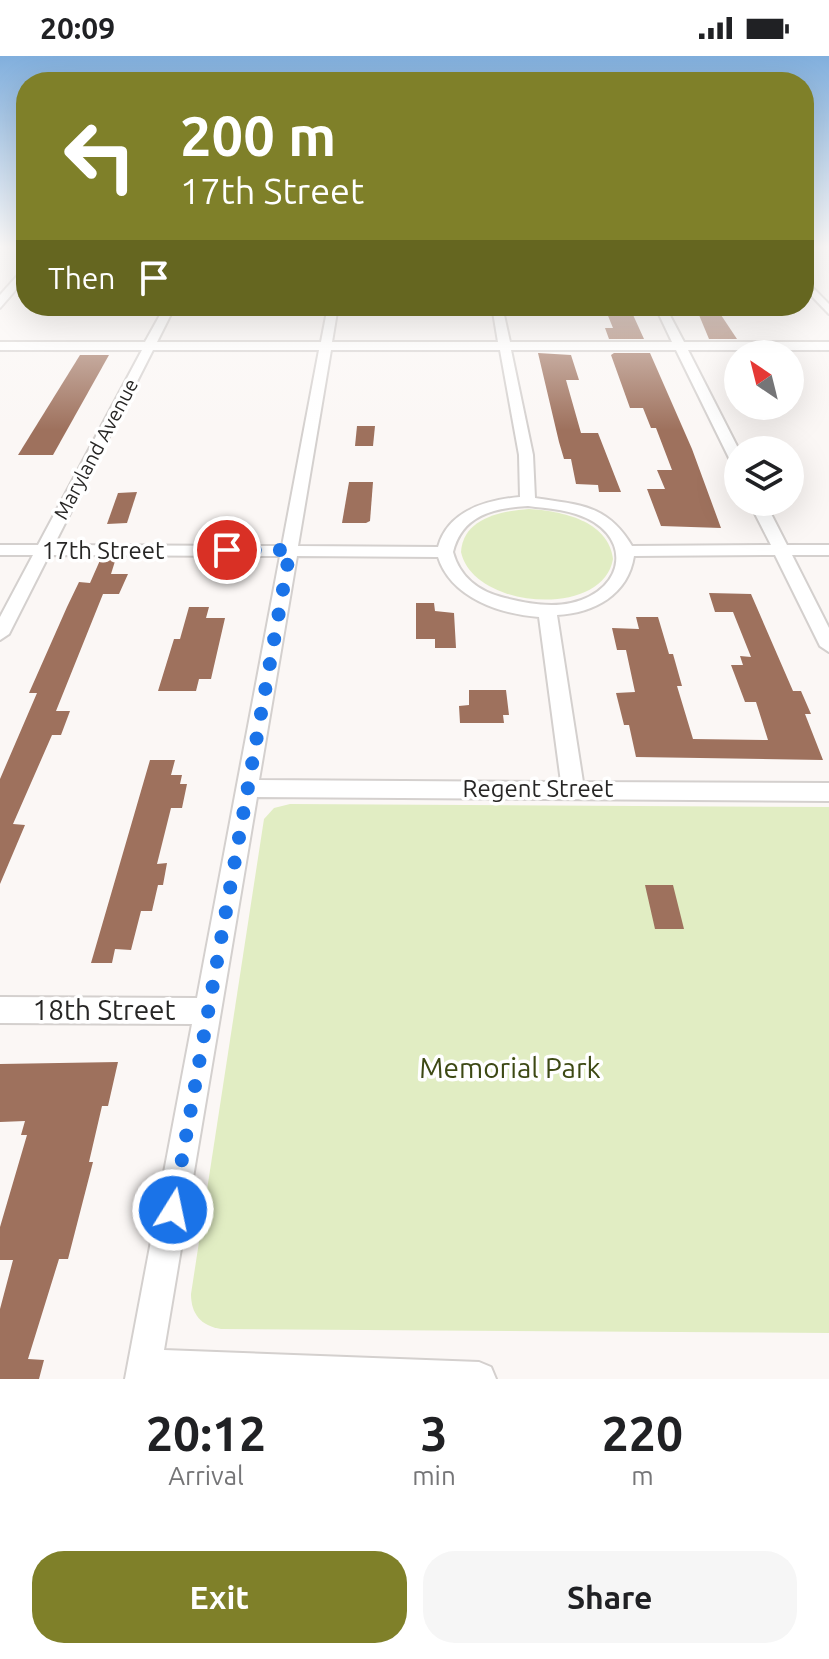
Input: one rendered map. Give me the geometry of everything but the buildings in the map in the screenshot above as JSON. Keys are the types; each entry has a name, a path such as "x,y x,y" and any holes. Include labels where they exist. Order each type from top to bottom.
{"street":[{"name":"Maryland Avenue","path":"0,634 165,316"},
{"path":"331,316 144,1373 479,1379"},
{"path":"499,316 526,455 528,501"},
{"path":"665,316 725,436"},
{"path":"0,344 829,346"},
{"path":"528,501 572,507 597,518 617,533 628,551 628,570 606,595 579,606 547,610 512,606 482,596 459,580 445,552 450,534 464,518 499,504 528,501"},
{"path":"764,516 829,646"},
{"name":"17th Street","path":"0,550 445,552"},
{"path":"628,551 829,550"},
{"path":"547,610 573,789"},
{"name":"Regent Street","path":"248,788 829,792"},
{"name":"18th Street","path":"0,1010 209,1011"}],"green space":[{"path":"529,509 568,515 602,535 613,559 604,578 587,591 564,598 538,599 512,595 488,586 471,571 461,552 463,540 469,531 485,518"},
{"name":"Memorial Park","path":"290,804 829,807 829,1333 221,1329 198,1318 191,1294 264,819 274,808"}],"route":[{"path":"173,1210 290,550 227,550"}]}
